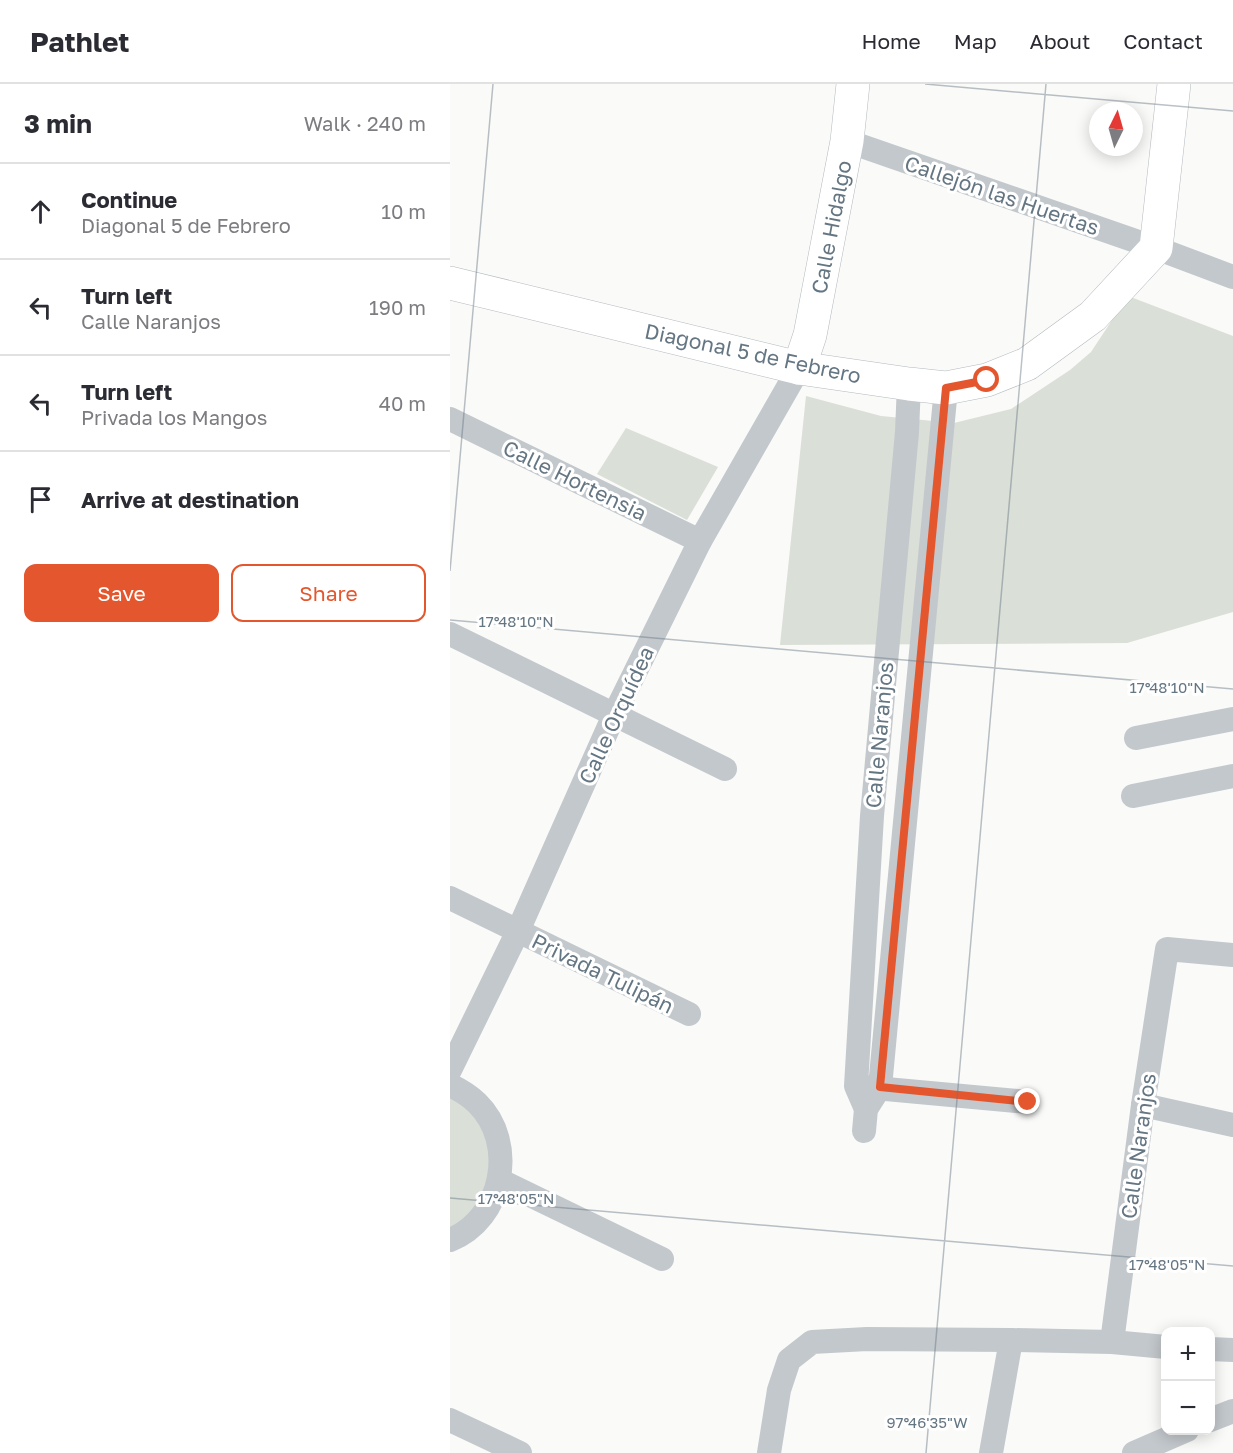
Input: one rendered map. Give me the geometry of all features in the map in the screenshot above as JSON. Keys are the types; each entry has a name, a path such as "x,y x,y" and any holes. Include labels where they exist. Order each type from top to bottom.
{"main road":[{"name":"Calle Hidalgo","path":"799,368 810,335 847,141 853,84"},
{"path":"1156,248 1174,84"},
{"name":"Diagonal 5 de Febrero","path":"450,283 799,368 946,388 987,380 1027,364 1093,316 1156,248"}],"street":[{"name":"Callejón las Huertas","path":"847,141 1233,277"},
{"name":"Calle Orquídea","path":"450,1070 518,931 614,715 699,541 799,368"},
{"name":"Calle Naranjos","path":"856,1086 872,816 908,432 909,384"},
{"name":"Calle Naranjos","path":"880,1087 946,388"},
{"name":"Calle Hortensia","path":"450,419 699,541"},
{"path":"898,532 933,533"},
{"path":"450,634 725,769"},
{"path":"1137,738 1233,719"},
{"path":"1133,796 1233,776"},
{"path":"872,816 905,819"},
{"name":"Privada Tulipán","path":"450,898 689,1014"},
{"name":"Calle Naranjos","path":"1112,1342 1143,1105 1167,949 1233,955"},
{"path":"450,1084 463,1091 478,1104 490,1120 498,1140 501,1159 499,1180 484,1214 471,1228 450,1240"},
{"path":"880,1087 865,1120 856,1086 880,1087 1028,1102"},
{"path":"1143,1105 1233,1125"},
{"path":"499,1180 662,1260"},
{"path":"769,1453 779,1390 789,1360 812,1342 867,1339 1011,1340 1112,1342 1161,1347"},
{"path":"991,1453 1011,1340"},
{"path":"1215,1349 1233,1350"},
{"path":"1215,1418 1233,1411"},
{"path":"450,1420 520,1453"},
{"path":"1134,1453 1177,1435"}],"shaded area":[{"path":"1128,296 1233,336 1233,612 1127,643 780,645 806,396 881,416 954,423 1011,409 1070,370 1091,352"},
{"path":"626,428 718,467 687,520 597,474"},
{"path":"450,1095 469,1107 484,1125 493,1171 475,1213 450,1230"}],"route":[{"path":"987,380 946,388 880,1087 1028,1102"}]}
